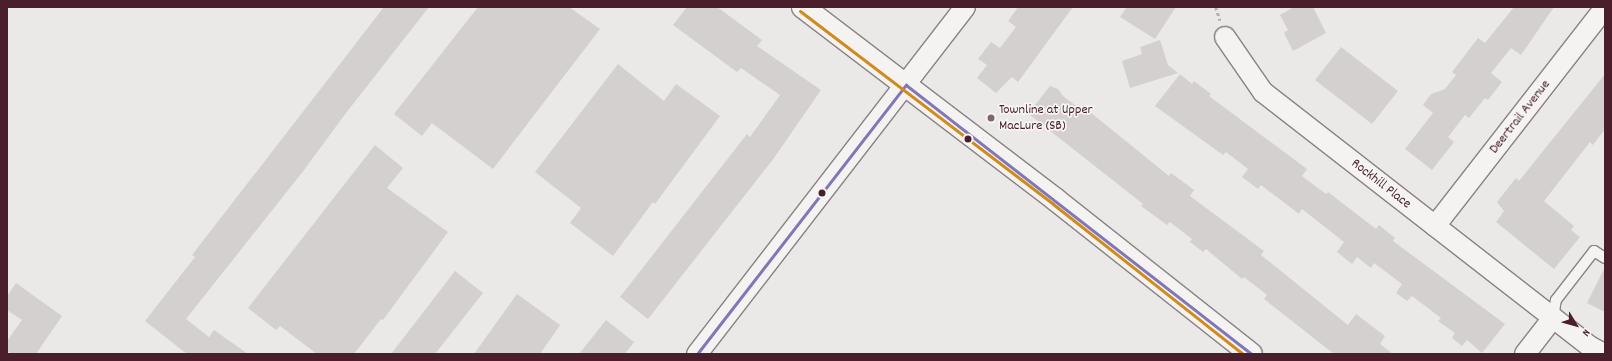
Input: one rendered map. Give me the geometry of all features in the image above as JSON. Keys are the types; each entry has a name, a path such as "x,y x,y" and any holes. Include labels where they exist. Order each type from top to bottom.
{"street":[{"path":"803,7 906,85 1251,354"},
{"path":"697,354 965,7"},
{"name":"Deertrail Avenue","path":"1435,226 1605,8"},
{"name":"Rockhill Place","path":"1225,37 1262,92 1553,318 1591,347 1604,354"},
{"path":"1525,354 1553,318"}],"lane":[{"path":"1553,318 1556,300 1594,251 1605,258"}],"building":[{"path":"384,7 429,7 346,113 304,170 186,319 209,337 214,330 248,354 187,354 145,321 195,257 192,255"},
{"path":"478,7 569,7 600,29 493,169 432,123 422,136 394,114"},
{"path":"687,7 717,7 762,40 757,46 821,90 774,158 648,319 620,297 747,134 750,137 780,95 741,68 737,72 673,25"},
{"path":"1018,7 1073,7 1018,82 1012,77 996,93 977,78 987,65 978,59 991,42 1000,48 1016,27 1008,21"},
{"path":"1127,7 1176,7 1155,39 1120,17"},
{"path":"1294,7 1313,7 1326,33 1293,51 1284,33 1288,30 1280,15"},
{"path":"1514,7 1554,7 1521,55 1511,48 1491,73 1502,82 1488,100 1485,98 1469,118 1465,115 1448,137 1454,142 1432,170 1405,149 1433,113 1423,105 1431,94 1445,89 1456,75 1452,72 1478,38 1485,43"},
{"path":"1160,40 1168,65 1178,73 1130,88 1122,61 1142,54 1140,47"},
{"path":"1341,47 1398,91 1372,124 1315,80"},
{"path":"618,64 664,101 676,84 720,116 655,204 653,202 613,256 570,223 581,208 535,172"},
{"path":"1180,74 1192,84 1194,81 1211,94 1209,96 1307,169 1302,176 1326,194 1328,192 1376,229 1379,225 1395,238 1393,241 1505,324 1482,353 1467,340 1462,346 1452,338 1455,333 1438,321 1441,318 1412,296 1407,301 1396,293 1402,284 1374,263 1371,268 1357,257 1352,264 1337,252 1344,242 1302,209 1299,214 1261,185 1258,189 1242,177 1248,169 1226,152 1223,155 1155,106"},
{"path":"1605,74 1605,129 1593,145 1590,142 1544,201 1574,226 1571,230 1580,237 1554,269 1496,222 1504,211 1497,202 1516,178 1519,181"},
{"path":"1050,86 1058,89 1063,96 1088,115 1090,112 1169,176 1171,173 1194,190 1190,196 1264,251 1261,255 1348,325 1356,314 1385,336 1380,344 1393,354 1334,354 1264,299 1267,295 1244,277 1242,279 1206,249 1203,252 1190,242 1192,239 1170,222 1167,225 1141,206 1143,204 1030,115 1033,111 1031,110"},
{"path":"375,145 403,168 387,188 448,232 383,320 381,319 354,354 317,354 280,326 276,330 248,308"},
{"path":"1605,267 1605,312 1587,303"},
{"path":"455,271 483,293 435,354 391,354"},
{"path":"16,283 62,316 36,354 12,354 7,351 7,341 22,320 7,310 7,296"},
{"path":"517,294 560,325 540,354 474,354"},
{"path":"606,320 634,342 625,354 579,354"}],"transit line":[{"path":"800,11 1053,204 1243,354"},
{"path":"906,85 1251,354"},
{"path":"697,354 906,85"}],"place":[{"name":"Townline at Upper MacLure (SB)","path":"991,118"}]}
